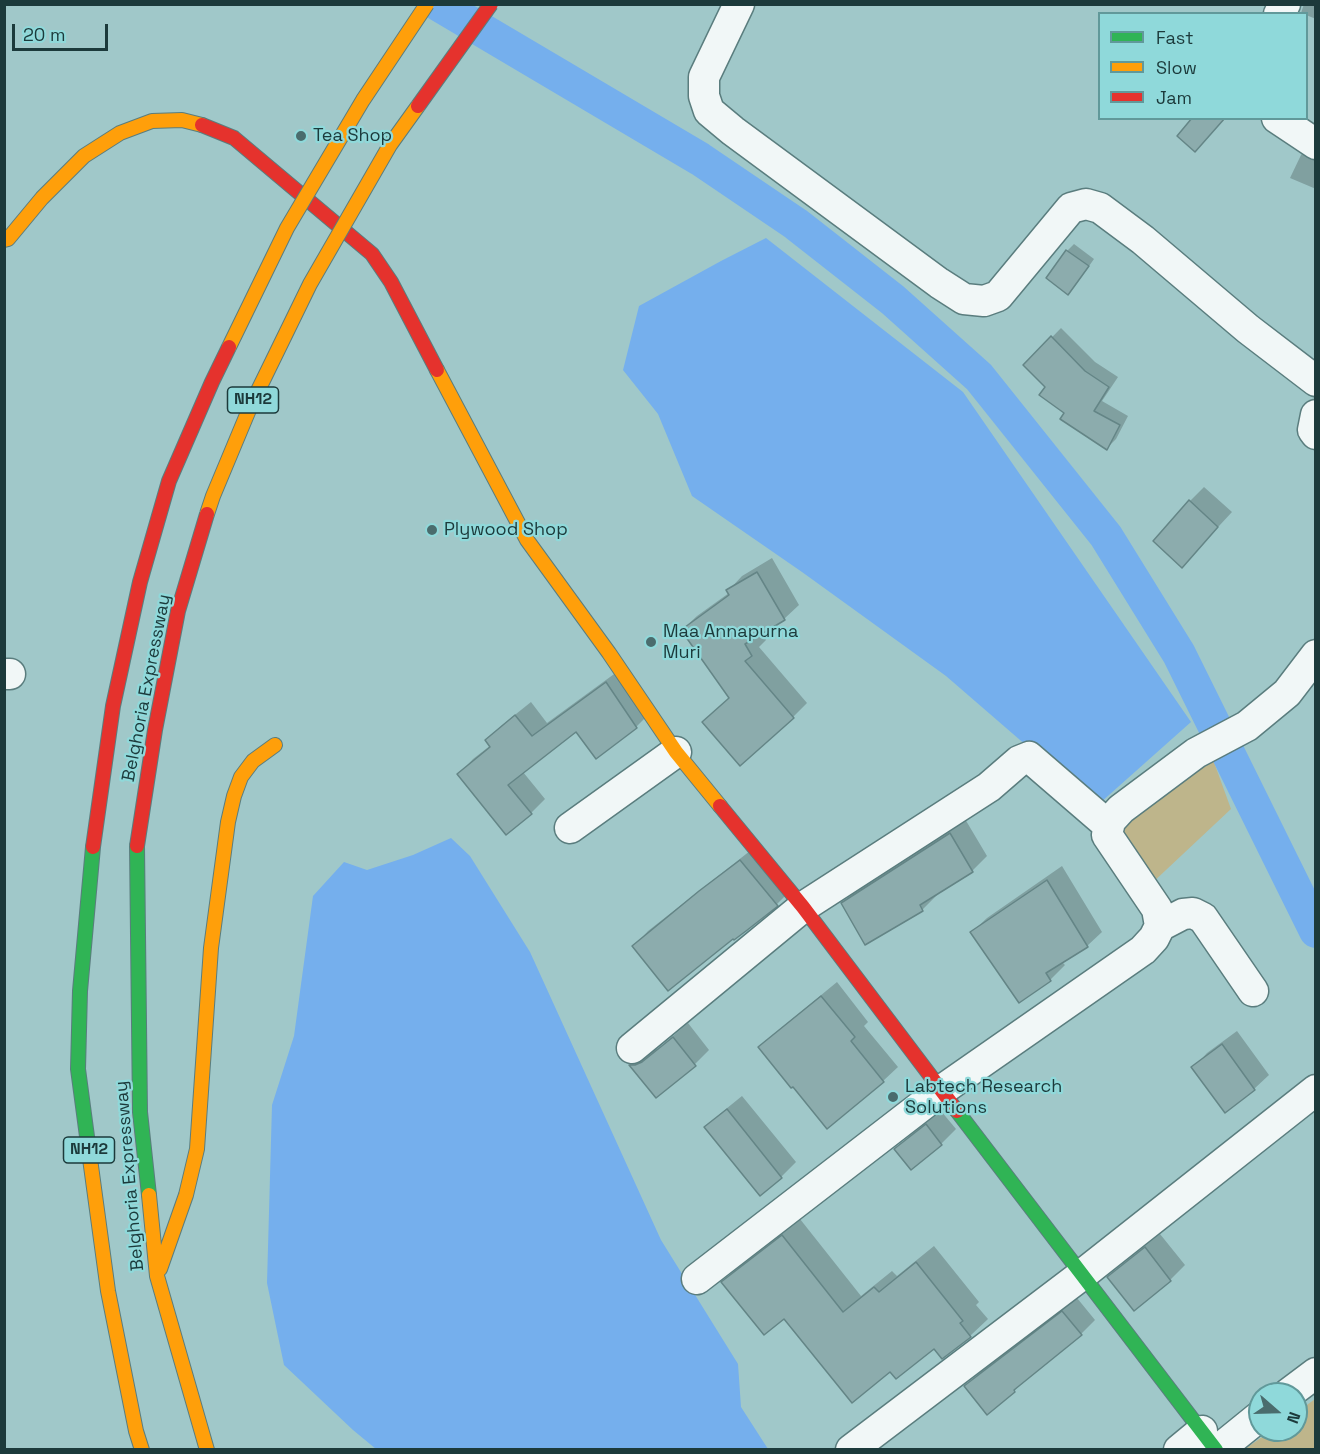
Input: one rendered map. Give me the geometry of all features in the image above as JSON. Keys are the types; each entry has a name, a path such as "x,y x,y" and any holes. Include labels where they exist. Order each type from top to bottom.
{"main road":[{"name":"Belghoria Expressway","path":"142,1449 136,1431 108,1291 78,1069 80,991 93,847 113,706 140,582 170,481 213,382 287,228 363,100 428,4"},
{"name":"Belghoria Expressway","path":"207,1449 157,1276 140,1112 137,846 154,730 178,611 213,496 251,405 310,284 390,145 491,4"},
{"path":"4,240 8,239 42,198 84,156 120,134 152,121 182,120 209,127 234,138 372,254 391,282 527,540 603,644 676,752 803,907 1212,1443"},
{"path":"157,1276 186,1195 197,1149 211,948 228,822 241,777 253,761 275,745"}],"street":[{"path":"739,4 704,77 704,96 709,111 939,283 964,299 984,301 998,296 1071,208 1086,204 1100,208 1143,240 1248,329 1316,381"},
{"path":"1280,120 1316,144"},
{"path":"1160,926 1156,909 1107,835 1110,821 1121,809 1196,753 1247,726 1287,693 1316,655"},
{"path":"570,828 676,752"},
{"path":"632,1048 803,907 989,787 1019,761 1029,757 1109,826"},
{"path":"697,1279 942,1090 1143,950 1154,938 1160,926 1183,914 1193,913 1203,918 1253,992"},
{"path":"850,1449 1083,1274 1316,1090"},
{"path":"1179,1449 1212,1443 1248,1423"}],"shaded area":[{"path":"1211,754 1231,809 1150,885 1120,831"},
{"path":"1315,1399 1315,1449 1245,1449 1255,1442 1308,1442 1308,1404"}],"water":[{"path":"766,238 963,392 1191,722 1100,803 1020,740 946,676 692,496 658,414 623,370 639,306"},
{"path":"451,838 470,856 530,952 661,1240 738,1364 741,1407 768,1449 376,1449 284,1365 267,1283 272,1105 294,1036 313,896 344,862 367,870 413,855"}],"building":[{"path":"1190,120 1223,120 1195,152 1177,136"},
{"path":"1066,250 1089,266 1068,295 1046,278"},
{"path":"1051,336 1085,371 1109,387 1094,411 1120,425 1107,450 1060,419 1064,413 1039,395 1045,387 1023,365"},
{"path":"1189,500 1218,527 1182,568 1153,541"},
{"path":"757,572 785,620 745,644 752,656 745,661 794,718 740,766 702,722 729,698 681,630 729,595 726,590"},
{"path":"606,682 637,728 596,759 576,732 508,785 532,814 506,835 457,774 490,747 485,740 515,715 532,736"},
{"path":"950,833 973,872 920,905 923,911 865,945 841,903"},
{"path":"740,860 778,906 668,991 632,946"},
{"path":"1047,880 1088,947 1046,973 1051,981 1019,1003 970,932"},
{"path":"821,996 855,1037 851,1041 884,1082 827,1129 758,1047"},
{"path":"673,1037 696,1066 656,1098 629,1065 642,1062"},
{"path":"1222,1044 1255,1090 1225,1113 1191,1067"},
{"path":"727,1109 782,1178 760,1196 704,1127"},
{"path":"926,1124 942,1145 911,1170 894,1149"},
{"path":"782,1235 843,1312 874,1287 879,1292 916,1262 963,1321 960,1323 971,1337 942,1359 934,1349 896,1379 890,1372 852,1403 784,1319 764,1335 721,1282"},
{"path":"1145,1247 1171,1281 1134,1311 1107,1277"},
{"path":"1062,1311 1082,1335 987,1415 964,1386"}],"waterway":[{"path":"438,4 700,159 796,224 893,300 979,377 1106,536 1179,654 1316,931"}],"traffic: fast":[{"path":"137,846 140,1112 149,1195"},
{"path":"88,1144 78,1069 80,991 93,847"},
{"path":"957,1111 1216,1450"}],"traffic: slow":[{"path":"229,347 287,228 363,100 427,4"},
{"path":"207,514 251,405 310,284 390,145 418,106"},
{"path":"4,240 8,239 42,198 84,156 120,133 152,121 182,120 202,125"},
{"path":"437,370 527,540 609,653 676,752 720,806"},
{"path":"160,1269 186,1195 197,1149 211,948 228,822 241,777 253,761 275,745"},
{"path":"88,1144 108,1291 136,1431 142,1450"},
{"path":"149,1195 157,1276 207,1450"}],"traffic: jam":[{"path":"418,106 491,4"},
{"path":"202,125 234,138 372,254 391,282 437,370"},
{"path":"93,847 113,706 140,582 169,481 229,347"},
{"path":"137,846 155,730 178,611 207,514"},
{"path":"720,806 803,907 957,1111"}],"place":[{"name":"Tea Shop","path":"301,136"},
{"name":"Plywood Shop","path":"432,530"},
{"name":"Maa Annapurna Muri","path":"651,642"},
{"name":"Labtech Research Solutions","path":"893,1097"}]}
